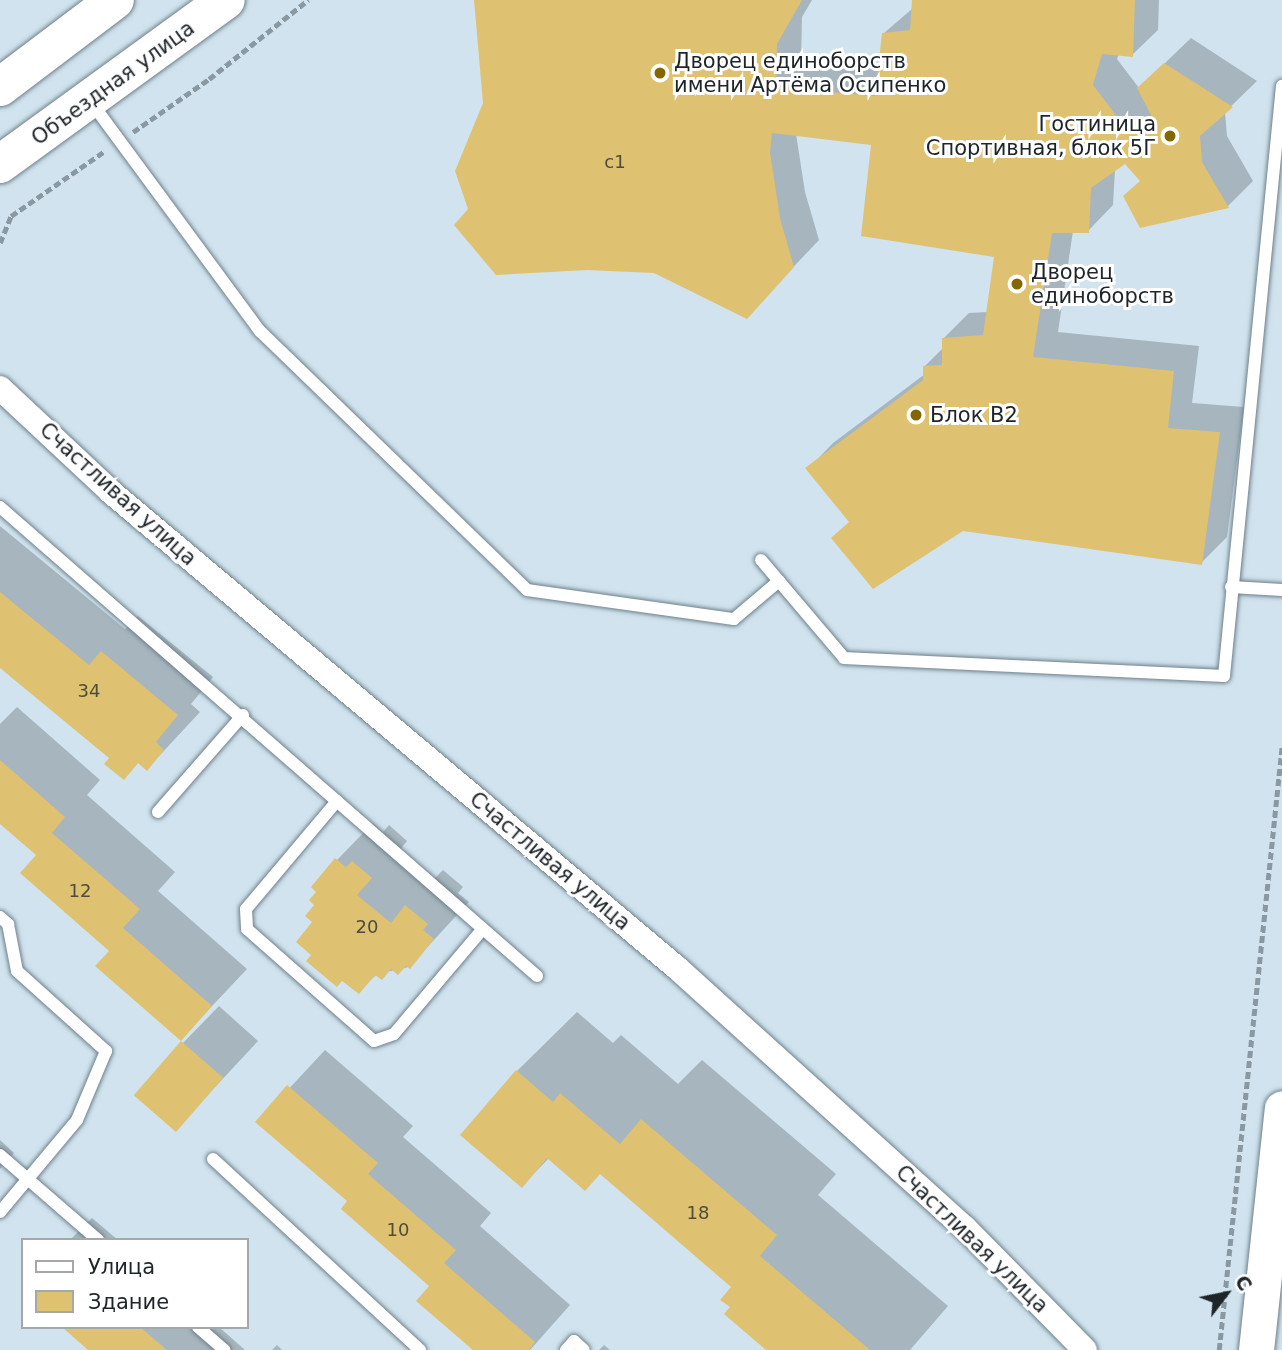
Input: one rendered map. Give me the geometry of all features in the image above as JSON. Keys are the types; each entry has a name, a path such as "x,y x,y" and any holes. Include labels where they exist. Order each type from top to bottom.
{"main road":[{"path":"0,87 115,0"},
{"name":"Объездная улица","path":"0,164 91,102 226,0"},
{"path":"1256,1350 1282,1108"}],"street":[{"name":"Счастливая улица","path":"0,388 111,492 677,968 965,1227 1085,1350"}],"lane":[{"path":"761,561 845,658 1224,676 1282,86"},
{"path":"91,102 260,331 527,590 734,619 779,581"},
{"path":"0,507 243,715 482,930 537,976"},
{"path":"1231,587 1282,590"},
{"path":"158,812 243,715"},
{"path":"337,801 246,909 247,929 315,990 374,1041 394,1034 482,930"},
{"path":"0,917 8,924 17,971 106,1051 77,1120 0,1212"},
{"path":"0,1155 96,1238"},
{"path":"213,1159 420,1350"},
{"path":"200,1329 224,1350"},
{"path":"566,1350 574,1340 584,1350"}],"path":[{"path":"121,140 209,79 308,0"},
{"path":"0,243 11,216 110,147"},
{"path":"1219,1350 1282,747"}],"building":[{"path":"474,0 802,0 777,44 776,87 875,96 882,33 910,30 912,0 1135,0 1133,57 1102,54 1093,85 1128,131 1153,119 1137,88 1164,63 1233,107 1200,136 1202,162 1229,208 1140,228 1123,196 1140,181 1125,164 1091,188 1089,233 1052,233 1033,357 1174,371 1168,428 1220,432 1202,565 963,531 873,589 831,538 849,522 805,468 923,380 923,366 942,365 942,338 983,335 994,257 861,236 871,145 772,133 770,152 780,218 794,267 747,319 654,273 587,270 496,275 454,225 468,209 455,171 483,103"},
{"path":"0,592 89,665 101,651 178,715 156,742 164,750 147,771 138,763 124,780 104,764 109,758 0,668"},
{"path":"0,760 65,817 52,833 140,909 123,928 212,1006 181,1041 95,966 109,951 20,873 36,855 0,824"},
{"path":"335,858 346,867 352,861 372,878 357,895 391,923 405,905 428,924 423,930 434,939 410,969 406,966 398,975 391,969 382,980 375,975 359,994 342,981 337,987 306,961 311,955 296,942 312,922 305,916 314,905 309,900 316,892 311,887"},
{"path":"181,1041 223,1078 176,1132 134,1095"},
{"path":"516,1070 553,1102 560,1093 620,1144 641,1119 777,1235 760,1256 870,1350 766,1350 724,1314 730,1307 720,1300 731,1287 600,1174 585,1191 547,1158 522,1188 460,1135"},
{"path":"287,1085 378,1163 368,1174 456,1250 444,1263 535,1342 529,1350 473,1350 416,1301 429,1286 341,1209 347,1201 255,1122"},
{"path":"64,1329 142,1329 167,1350 88,1350"}],"place":[{"name":"Дворец единоборств имени Артёма Осипенко","path":"660,73"},
{"name":"Гостиница Спортивная, блок 5Г","path":"1170,136"},
{"name":"Дворец единоборств","path":"1017,284"},
{"name":"Блок В2","path":"916,415"}]}
